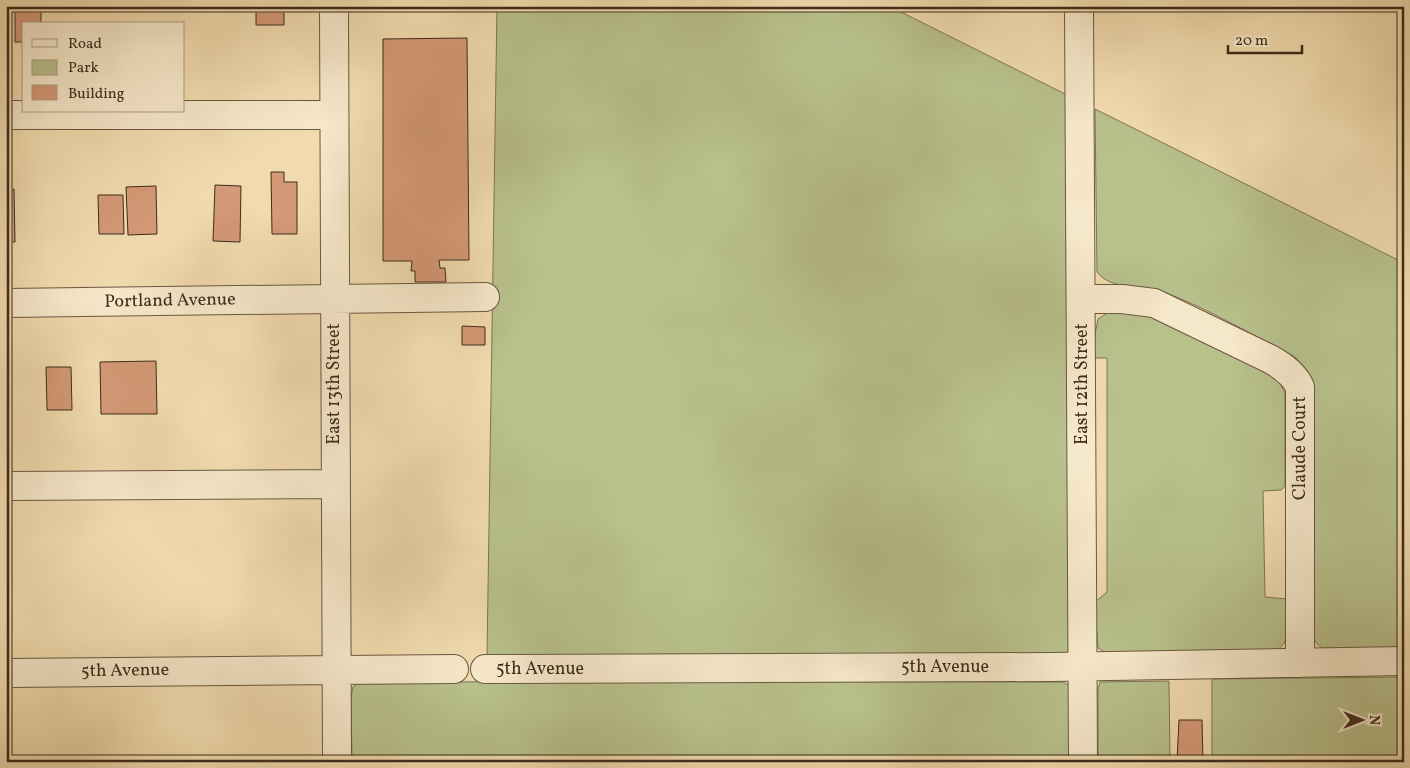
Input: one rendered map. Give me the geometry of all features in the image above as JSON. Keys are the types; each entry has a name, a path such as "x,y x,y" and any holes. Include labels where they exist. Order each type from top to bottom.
{"street":[{"name":"East 13th Street","path":"334,6 333,115 338,762"},
{"name":"East 12th Street","path":"1079,6 1084,666 1083,762"},
{"path":"6,114 333,115"},
{"name":"Portland Avenue","path":"6,303 486,297"},
{"name":"Claude Court","path":"1081,299 1128,299 1154,303 1270,359 1282,366 1297,380 1300,387 1300,663"},
{"path":"6,486 335,484"},
{"name":"5th Avenue","path":"486,669 1084,666 1404,661"},
{"name":"5th Avenue","path":"6,673 454,669"}],"green space":[{"path":"497,6 889,6 1069,96 1070,651 1063,654 487,656"},
{"path":"1095,109 1404,263 1404,651 1326,651 1317,644 1313,637 1310,377 1306,369 1295,357 1197,306 1164,292 1110,282 1097,272"},
{"path":"1117,310 1151,317 1270,373 1277,378 1285,393 1285,486 1281,490 1263,491 1265,597 1287,599 1287,634 1282,646 1277,650 1106,653 1098,648 1095,602 1107,592 1107,358 1095,358 1094,339 1098,319 1110,311"},
{"path":"1404,677 1404,762 1212,762 1212,679"},
{"path":"514,681 1063,682 1070,686 1071,762 352,762 351,698 353,687 357,684"},
{"path":"1169,681 1170,762 1098,762 1098,689 1100,682"}],"building":[{"path":"15,6 41,6 41,22 22,22 22,42 15,42"},
{"path":"256,6 284,6 284,25 256,25"},
{"path":"467,38 469,260 439,260 440,268 445,268 446,282 415,282 415,271 411,271 412,261 383,261 383,39"},
{"path":"271,172 284,172 284,182 297,182 297,234 272,234"},
{"path":"215,185 241,186 240,242 213,241"},
{"path":"156,186 157,234 128,235 126,187"},
{"path":"6,189 14,189 15,242 6,242"},
{"path":"98,195 123,195 124,234 99,234"},
{"path":"462,326 485,327 485,345 462,345"},
{"path":"156,361 157,414 101,414 100,362"},
{"path":"46,367 71,367 72,410 47,410"},
{"path":"1179,720 1202,720 1203,762 1177,762"}]}
